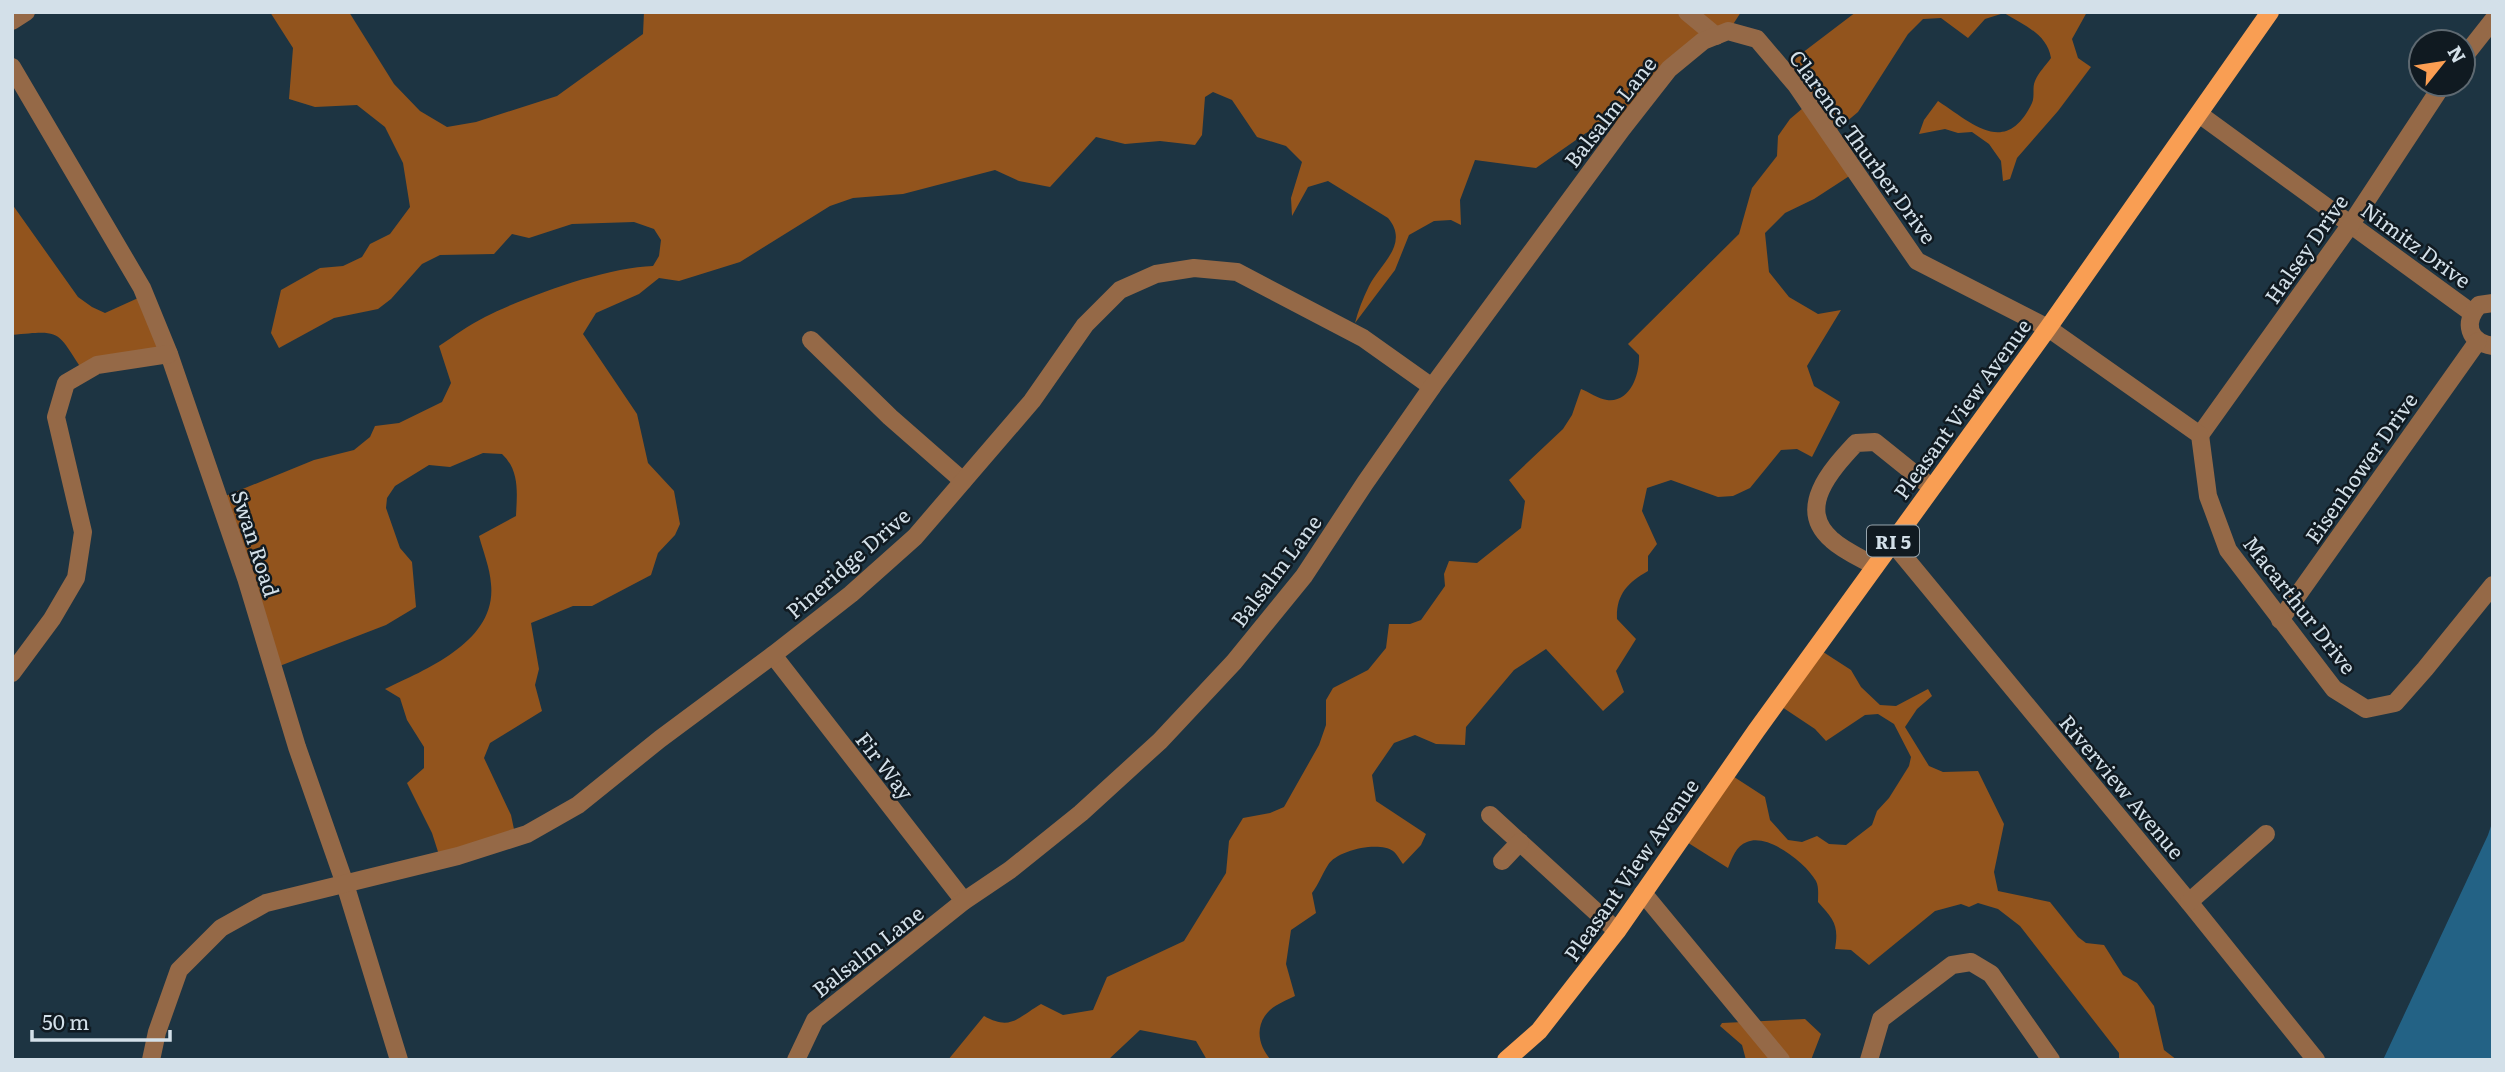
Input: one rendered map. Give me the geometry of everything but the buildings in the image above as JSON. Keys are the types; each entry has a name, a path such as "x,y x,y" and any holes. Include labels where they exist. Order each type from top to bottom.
{"main road":[{"name":"Pleasant View Avenue","path":"1506,1060 1538,1031 1617,931 1756,731 2048,328 2270,12"}],"street":[{"path":"12,20 26,12"},
{"path":"1687,12 1716,36"},
{"path":"2477,40 2493,20"},
{"name":"Clarence Thurber Drive","path":"1716,36 1728,31 1757,39 1796,85 1917,261 2048,328"},
{"name":"Balsalm Lane","path":"796,1060 815,1020 964,901 1010,870 1081,813 1160,741 1234,662 1304,576 1432,387 1606,150 1669,69 1703,41 1716,36"},
{"name":"Swan Road","path":"12,68 142,288 169,354 246,578 297,747 345,884 399,1060"},
{"name":"Halsey Drive","path":"2200,435 2350,224 2434,98"},
{"name":"Nimitz Drive","path":"2199,114 2472,313"},
{"name":"Pineridge Drive","path":"151,1060 157,1032 179,970 221,928 266,904 458,856 527,834 578,805 851,594 915,537 1032,401 1085,325 1121,290 1156,274 1195,268 1237,272 1363,338 1432,387"},
{"path":"2485,344 2469,328 2469,321 2479,305 2493,303"},
{"path":"2048,328 2200,435"},
{"path":"811,340 890,417 962,481"},
{"name":"Eisenhower Drive","path":"2280,620 2485,344"},
{"path":"12,673 52,619 76,578 83,532 56,417 66,383 97,365 169,354"},
{"name":"Macarthur Drive","path":"2200,435 2208,496 2228,550 2334,688 2366,709 2395,703 2426,669 2493,585"},
{"path":"1875,566 1832,540 1817,520 1816,501 1834,467 1856,443 1875,442 1931,487"},
{"name":"Riverview Avenue","path":"1892,542 2316,1060"},
{"name":"Fir Way","path":"774,655 964,901"},
{"path":"1490,815 1617,931"},
{"path":"2189,902 2266,834"},
{"path":"1502,861 1520,842"},
{"path":"1643,892 1781,1060"},
{"path":"1869,1060 1881,1019 1952,965 1971,962 1991,974 2052,1060"}],"shaded area":[{"path":"270,12 349,12 394,84 420,111 447,127 476,122 557,96 643,34 644,12 1741,12 1732,26 1697,47 1626,119 1586,133 1536,168 1475,160 1460,200 1461,225 1451,220 1434,221 1409,235 1395,270 1355,323 1369,286 1395,245 1394,227 1388,218 1328,181 1308,187 1292,216 1291,198 1302,162 1286,146 1257,137 1232,100 1213,92 1205,97 1202,135 1195,145 1160,141 1125,144 1096,137 1050,187 1019,181 995,170 903,194 853,198 830,206 740,262 679,281 659,278 639,294 596,313 583,334 637,414 648,463 674,491 680,524 675,535 658,553 651,575 592,606 573,606 531,623 539,669 535,685 542,711 490,743 484,758 511,815 515,834 440,858 432,833 407,783 424,768 424,747 407,720 400,698 385,689 439,662 471,637 483,622 490,604 491,584 479,536 516,516 515,475 508,461 502,454 483,453 450,467 429,465 395,486 387,498 386,508 400,548 412,562 416,607 386,625 277,667 223,497 314,460 354,450 370,437 375,426 399,423 442,402 451,383 439,346 485,317 544,292 613,271 653,266 659,256 661,240 654,229 634,222 572,224 529,238 512,234 494,254 440,255 422,264 391,299 378,309 334,318 279,348 271,333 281,290 320,268 343,266 362,257 370,244 390,234 410,207 403,163 385,127 357,105 315,107 289,99 293,48"},
{"path":"1856,12 2087,12 2072,39 2078,58 2091,67 2058,111 2017,158 2010,179 2003,181 2001,161 1989,144 1972,132 1958,133 1945,129 1919,134 1924,120 1938,101 1988,131 2011,129 2022,119 2032,103 2036,78 2051,58 2040,36 2004,13 1985,19 1968,38 1941,18 1923,19 1908,34 1858,112 1833,133 1854,173 1814,199 1785,213 1765,233 1769,272 1789,297 1818,314 1841,310 1807,366 1814,386 1840,402 1812,457 1797,449 1781,450 1750,488 1733,496 1718,497 1671,480 1647,488 1642,511 1657,544 1648,556 1648,571 1624,590 1618,603 1617,619 1636,639 1616,671 1624,692 1603,711 1546,649 1514,670 1466,727 1465,745 1436,744 1415,735 1394,743 1372,775 1376,801 1426,834 1421,845 1403,864 1393,851 1387,848 1369,847 1349,851 1328,865 1312,893 1316,913 1291,930 1286,964 1295,996 1273,1008 1262,1022 1261,1042 1271,1060 1207,1060 1196,1041 1140,1030 1108,1060 948,1060 984,1016 1001,1022 1014,1021 1041,1004 1063,1015 1093,1010 1107,977 1184,941 1226,873 1229,841 1243,818 1270,813 1284,807 1319,745 1326,725 1326,700 1333,688 1368,670 1386,648 1389,624 1410,624 1421,620 1445,586 1444,574 1449,561 1477,563 1521,528 1525,501 1509,480 1563,429 1572,415 1581,389 1607,400 1615,400 1628,392 1636,378 1639,355 1628,344 1739,234 1752,188 1777,156 1778,136 1790,119 1810,102 1785,66"},
{"path":"12,204 78,297 92,307 105,313 147,294 170,351 83,371 68,347 56,336 49,333 12,335"},
{"path":"1817,648 1851,670 1861,687 1880,705 1896,706 1928,689 1932,696 1917,709 1905,727 1929,766 1943,772 1978,771 2004,824 1994,872 1998,891 2050,902 2078,937 2086,943 2104,945 2123,975 2137,983 2154,1006 2164,1050 2177,1060 2119,1060 2119,1053 2020,926 1998,909 1978,903 1969,907 1961,904 1935,911 1869,965 1851,950 1835,949 1836,928 1818,902 1816,881 1804,866 1786,851 1765,842 1747,842 1737,849 1728,868 1682,839 1728,773 1765,797 1770,820 1788,840 1802,842 1817,836 1829,844 1846,845 1872,825 1877,811 1889,798 1909,766 1911,757 1894,724 1878,714 1865,715 1826,741 1815,729 1779,705"},
{"path":"1805,1019 1821,1034 1811,1060 1746,1060 1742,1045 1720,1026 1722,1023"}],"water":[{"path":"2493,820 2493,1060 2383,1060 2488,835"}]}
